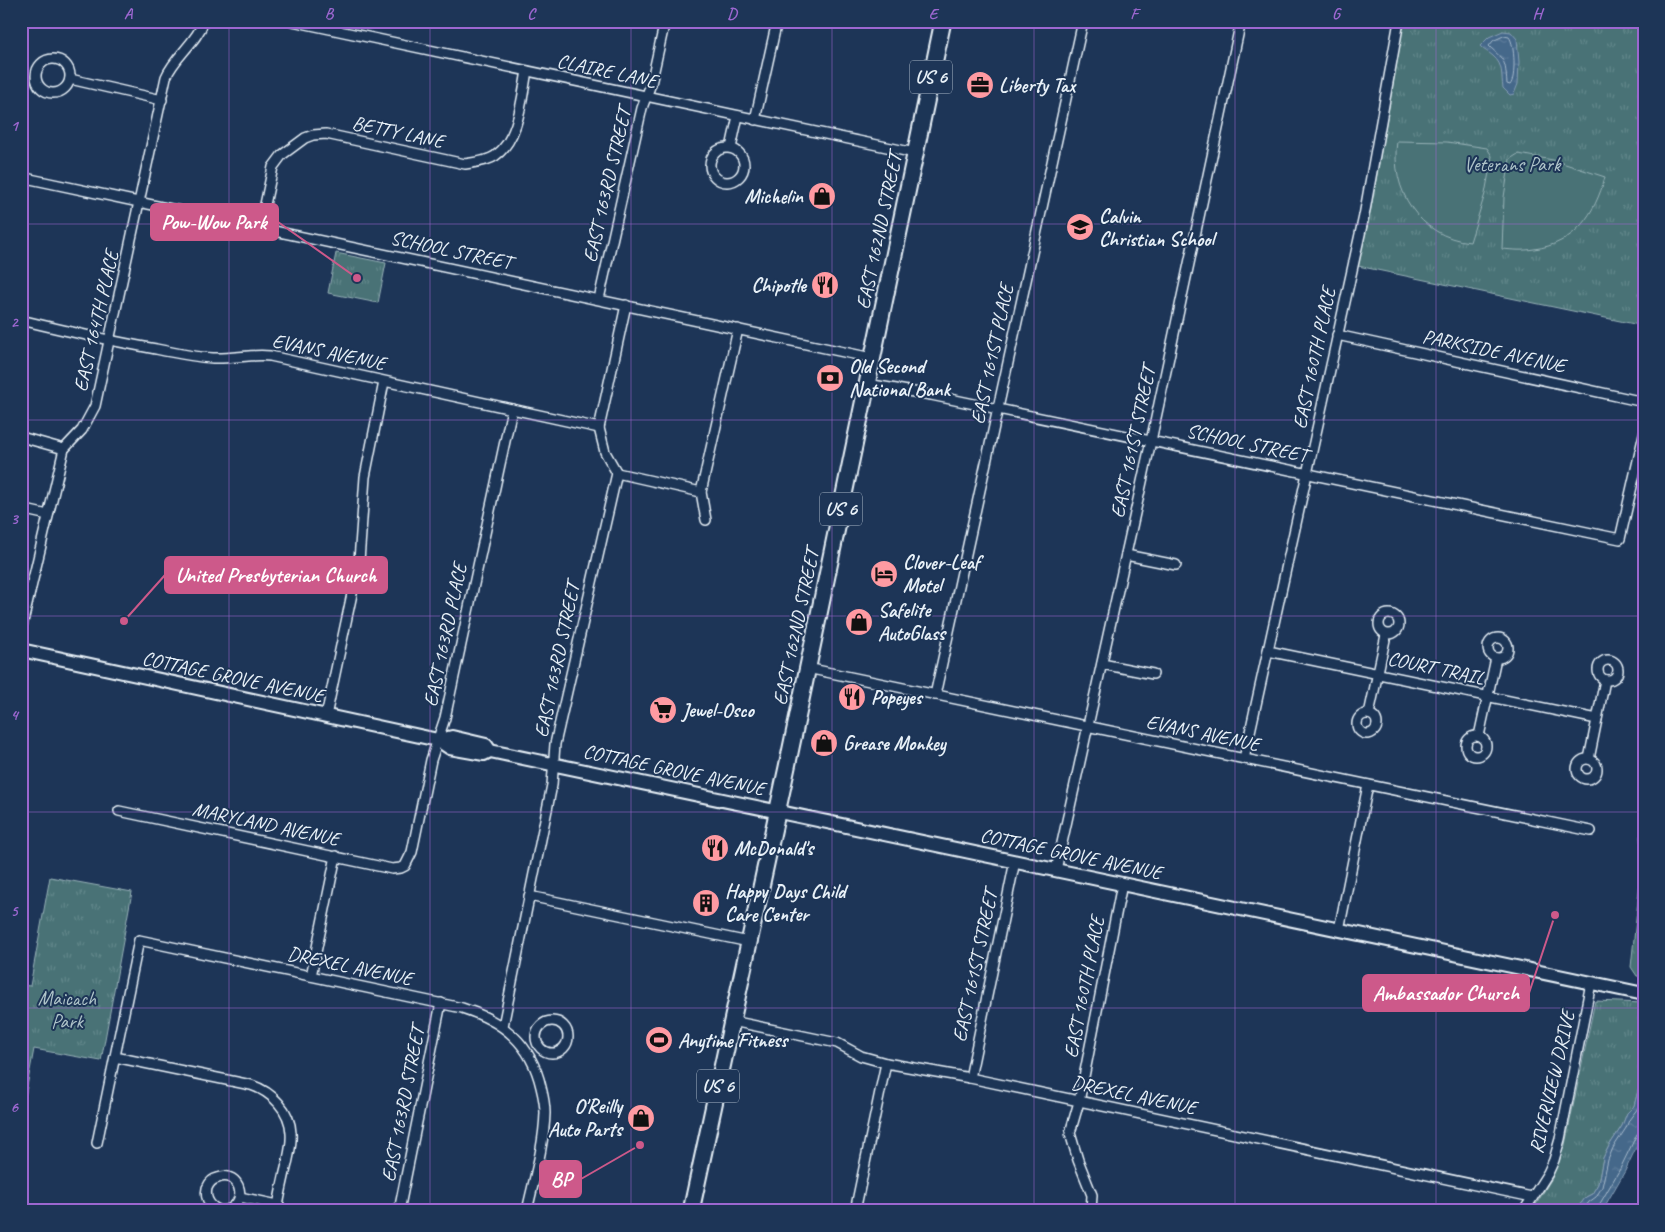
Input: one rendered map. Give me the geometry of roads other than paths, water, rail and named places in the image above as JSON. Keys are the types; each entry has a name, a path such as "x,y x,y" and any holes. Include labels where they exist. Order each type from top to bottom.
{"main road":[{"name":"EAST 162ND STREET","path":"691,1211 943,21"},
{"name":"COTTAGE GROVE AVENUE","path":"21,650 438,740 450,748 484,754 490,751 1638,993"}],"street":[{"name":"EAST 164TH PLACE","path":"21,630 64,449 82,430 95,406 166,77 170,68 194,39 204,21"},
{"name":"CLAIRE LANE","path":"292,21 915,153"},
{"name":"EAST 163RD STREET","path":"599,299 665,21"},
{"path":"755,120 777,21"},
{"name":"EAST 161ST PLACE","path":"935,694 1083,21"},
{"name":"EAST 161ST STREET","path":"1056,870 1241,21"},
{"name":"EAST 160TH PLACE","path":"1244,759 1364,216 1399,21"},
{"name":"BETTY LANE","path":"260,228 274,167 282,155 305,138 313,135 326,134 465,164 480,162 495,156 508,142 513,132 527,71"},
{"path":"70,79 162,100"},
{"path":"732,148 738,116"},
{"name":"SCHOOL STREET","path":"21,177 872,358"},
{"path":"626,305 599,428 605,452 617,473 701,492"},
{"name":"EVANS AVENUE","path":"21,320 110,341 213,358 270,356 599,428"},
{"path":"706,520 701,492 738,329"},
{"name":"PARKSIDE AVENUE","path":"1337,335 1644,402"},
{"path":"326,716 359,561 365,477 384,382"},
{"name":"SCHOOL STREET","path":"867,384 932,395 1620,539 1644,434"},
{"name":"EAST 163RD PLACE","path":"405,866 412,852 432,760 445,718 512,409"},
{"path":"21,437 64,449"},
{"name":"EAST 163RD STREET","path":"502,1026 552,785 555,744 617,473"},
{"path":"21,509 48,515"},
{"path":"1126,555 1176,565"},
{"path":"1369,714 1386,635"},
{"name":"COURT TRAIL","path":"1268,651 1597,720"},
{"path":"1479,736 1496,658"},
{"path":"1102,664 1153,674"},
{"name":"EVANS AVENUE","path":"807,668 1591,832"},
{"path":"1589,759 1605,680"},
{"path":"1339,930 1368,785"},
{"name":"MARYLAND AVENUE","path":"119,810 392,869 405,866"},
{"path":"311,976 336,856"},
{"name":"EAST 161ST STREET","path":"970,1078 1015,861"},
{"name":"EAST 160TH PLACE","path":"1091,1211 1092,1195 1070,1133 1079,1102 1122,884"},
{"path":"529,896 749,942"},
{"name":"DREXEL AVENUE","path":"115,1057 139,940 441,1003 474,1012 502,1026 512,1034 528,1053 539,1079 545,1111 544,1128 528,1211"},
{"name":"RIVERVIEW DRIVE","path":"1524,1211 1554,1160 1560,1139 1591,983"},
{"name":"EAST 163RD STREET","path":"399,1211 441,1003"},
{"name":"DREXEL AVENUE","path":"732,1020 837,1043 860,1056 886,1063 970,1078 1532,1197"},
{"path":"528,1053 538,1045"},
{"path":"98,1143 115,1057 262,1088 277,1101 290,1124 290,1145 278,1208 240,1197"},
{"path":"855,1211 886,1063"},
{"path":"221,1177 232,1178 239,1186 240,1197 234,1207 223,1211 212,1207 208,1202 206,1191 211,1181 221,1177"}],"water":[{"path":"1503,31 1511,32 1517,39 1518,84 1514,94 1510,95 1503,88 1497,59 1480,46 1489,37"},
{"path":"1644,1059 1644,1131 1625,1171 1602,1211 1575,1211 1586,1197 1592,1194 1598,1184 1603,1158 1622,1126 1627,1113 1634,1106 1643,1072"}],"place":[{"name":"Liberty Tax","path":"980,85"},
{"name":"Michelin","path":"822,196"},
{"name":"Calvin Christian School","path":"1080,227"},
{"name":"Pow-Wow Park","path":"357,278"},
{"name":"Chipotle","path":"825,285"},
{"name":"Old Second National Bank","path":"830,378"},
{"name":"Clover-Leaf Motel","path":"884,574"},
{"name":"United Presbyterian Church","path":"124,621"},
{"name":"Safelite AutoGlass","path":"859,622"},
{"name":"Popeyes","path":"852,697"},
{"name":"Jewel-Osco","path":"663,710"},
{"name":"Grease Monkey","path":"824,743"},
{"name":"McDonald's","path":"715,848"},
{"name":"Happy Days Child Care Center","path":"706,903"},
{"name":"Ambassador Church","path":"1555,915"},
{"name":"Anytime Fitness","path":"659,1040"},
{"name":"O'Reilly Auto Parts","path":"641,1118"},
{"name":"BP","path":"640,1145"}],"park label":[{"name":"Veterans Park","path":"1512,164"},
{"name":"Maicach Park","path":"67,1010"}]}
